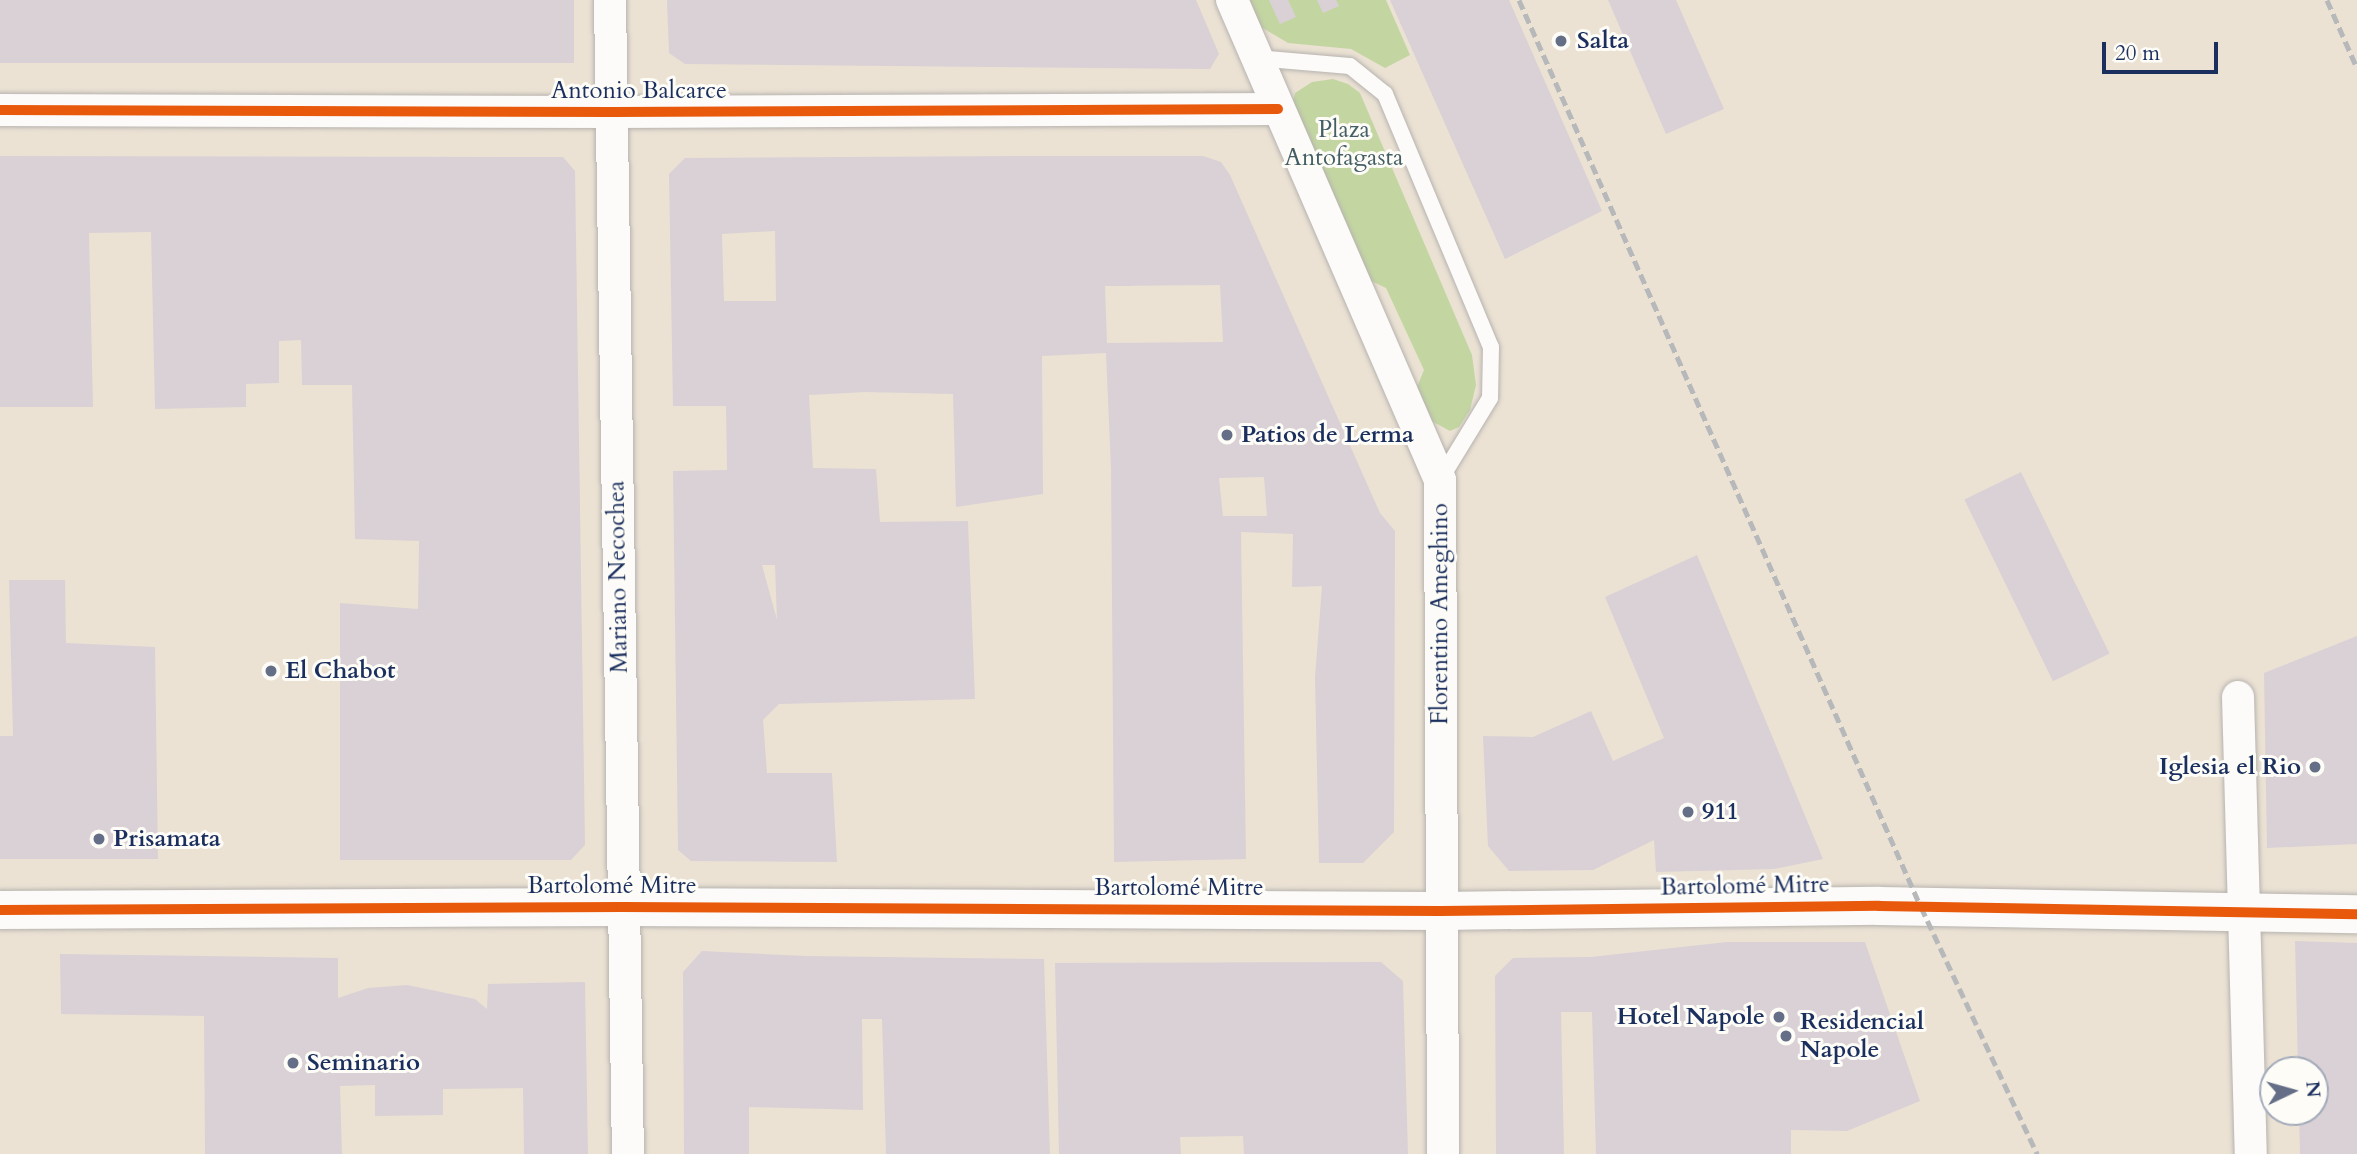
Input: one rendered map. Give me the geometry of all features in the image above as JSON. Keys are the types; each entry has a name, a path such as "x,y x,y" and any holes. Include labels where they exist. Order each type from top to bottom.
{"street":[{"name":"Mariano Necochea","path":"610,0 622,907 628,1154"},
{"name":"Florentino Ameghino","path":"1232,0 1440,480 1443,1154"},
{"name":"Antonio Balcarce","path":"0,110 612,112 1278,109"},
{"path":"2238,697 2251,1154"},
{"name":"Bartolomé Mitre","path":"0,910 622,907 1440,911 1879,906 2357,914"}],"lane":[{"path":"1256,58 1349,66 1385,94 1491,347 1490,398 1440,480"}],"green space":[{"path":"1249,0 1386,0 1410,55 1385,68 1351,49 1288,43 1261,27"},
{"name":"Plaza Antofagasta","path":"1333,79 1348,84 1360,93 1472,355 1476,385 1470,410 1459,427 1450,431 1426,418 1415,392 1424,370 1386,288 1365,278 1292,105 1295,93 1312,82"}],"building":[{"path":"0,0 574,0 574,63 0,63"},
{"path":"667,0 1196,0 1219,54 1210,69 685,64 669,53"},
{"path":"1269,0 1288,0 1296,17 1280,24"},
{"path":"1317,0 1336,0 1339,6 1323,13"},
{"path":"1390,0 1509,0 1602,211 1505,259"},
{"path":"1608,0 1676,0 1724,109 1666,134"},
{"path":"0,156 563,157 575,171 585,845 571,860 340,860 340,603 418,609 419,541 355,539 352,385 302,385 301,340 279,341 279,383 246,384 246,407 155,409 151,232 89,233 93,407 0,407"},
{"path":"1203,156 1221,162 1230,175 1380,513 1395,531 1394,832 1363,863 1319,863 1315,677 1322,586 1292,587 1293,534 1241,532 1246,859 1114,862 1111,469 1106,353 1042,356 1043,494 956,507 953,394 866,392 809,395 813,468 876,469 880,522 968,521 975,699 779,704 763,720 767,773 832,773 837,862 691,861 678,850 673,471 727,470 726,406 673,406 669,174 685,158","holes":["775,231 776,301 724,301 722,234","1220,285 1223,342 1107,343 1105,286","1264,477 1267,516 1223,516 1219,478","762,565 775,565 777,620"]},
{"path":"2021,472 2110,654 2053,681 1964,500"},
{"path":"1697,555 1823,859 1774,869 1656,872 1654,840 1593,870 1509,871 1488,846 1483,736 1533,737 1591,711 1613,761 1664,738 1605,597"},
{"path":"9,580 65,580 66,643 155,647 158,859 0,859 0,736 13,736"},
{"path":"2357,636 2357,844 2267,848 2264,673"},
{"path":"2295,941 2357,943 2357,1154 2300,1154 2299,1126 2329,1126 2329,1056 2298,1056"},
{"path":"1727,942 1865,942 1920,1101 1847,1131 1791,1130 1791,1154 1596,1154 1592,1012 1561,1012 1564,1154 1496,1154 1495,976 1513,958 1591,957"},
{"path":"702,951 805,956 1044,959 1050,1154 886,1154 882,1019 862,1019 863,1110 749,1107 749,1154 684,1154 683,972"},
{"path":"60,954 338,958 338,998 368,988 407,985 475,999 487,1009 488,984 585,982 588,1154 524,1154 523,1088 443,1089 443,1115 375,1116 375,1085 340,1086 342,1154 205,1154 204,1016 61,1014"},
{"path":"1381,962 1403,981 1408,1154 1244,1154 1243,1136 1180,1137 1181,1154 1059,1154 1055,963"}],"railway":[{"path":"1519,0 1921,907 2037,1154"},
{"path":"2327,0 2357,68"}],"cycle path":[{"path":"0,110 612,112 1278,109"},
{"path":"0,910 622,907 1440,911 1879,906 2357,914"}],"place":[{"name":"Salta","path":"1561,41"},
{"name":"Patios de Lerma","path":"1227,435"},
{"name":"El Chabot","path":"271,671"},
{"name":"Iglesia el Rio","path":"2315,767"},
{"name":"911","path":"1688,812"},
{"name":"Prisamata","path":"99,839"},
{"name":"Hotel Napole","path":"1779,1017"},
{"name":"Residencial Napole","path":"1786,1036"},
{"name":"Seminario","path":"293,1063"}]}
